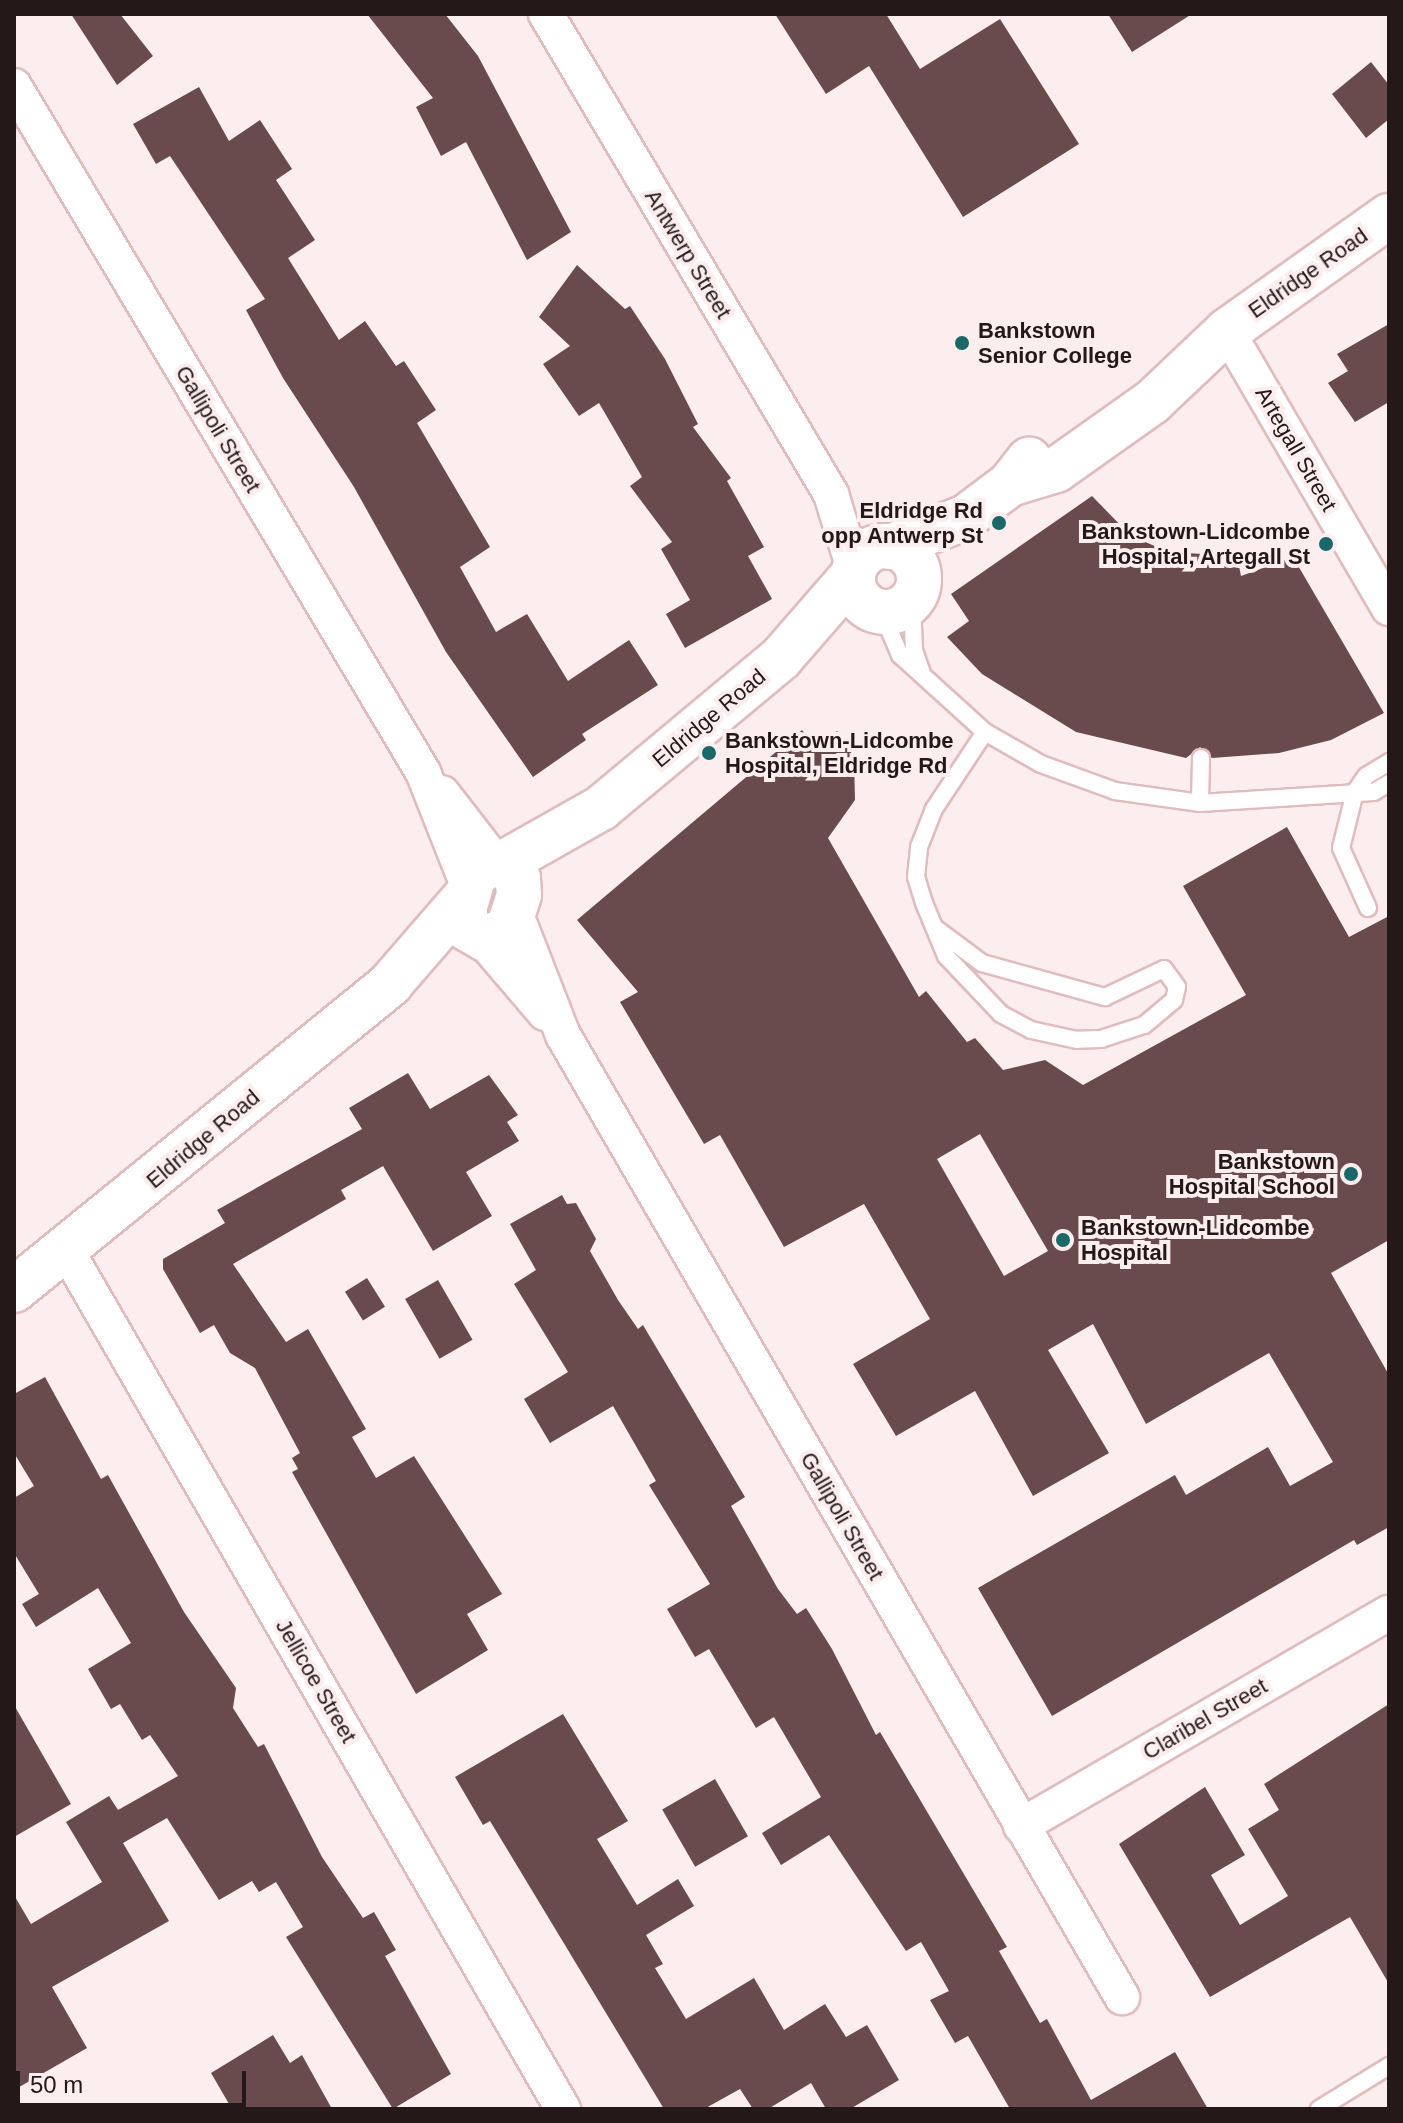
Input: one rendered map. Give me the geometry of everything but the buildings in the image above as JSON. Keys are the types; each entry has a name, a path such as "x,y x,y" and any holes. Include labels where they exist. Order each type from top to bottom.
{"street":[{"name":"Antwerp Street","path":"546,14 884,580"},
{"name":"Gallipoli Street","path":"14,86 484,877"},
{"name":"Eldridge Road","path":"14,1290 68,1253 390,984 484,877 601,808 780,659 966,517 1010,484 1056,470 1152,402 1227,331 1389,216"},
{"name":"Artegall Street","path":"1227,331 1389,608"},
{"name":"Eldridge Road","path":"390,984 478,936 503,934 516,909 601,808"},
{"path":"478,936 464,920 484,877 518,878 516,909"},
{"name":"Gallipoli Street","path":"516,909 563,1035 1122,1997"},
{"name":"Gallipoli Street","path":"478,936 563,1035"},
{"name":"Jellicoe Street","path":"68,1253 563,2109"},
{"name":"Claribel Street","path":"1021,1826 1389,1613"}],"lane":[{"path":"884,580 922,675"},
{"path":"884,580 892,645 985,732 1041,764 1115,791 1200,803 1374,792 1389,783"},
{"path":"935,928 982,963 1105,997 1164,969 1177,987 1174,1000 1144,1025 1101,1039 1031,1030 1001,1014 967,982 935,928 916,877 919,847 934,809 985,732"},
{"path":"1200,803 1201,758"},
{"path":"1368,908 1341,848 1355,792 1389,762"},
{"path":"1319,2109 1389,2066"}],"place":[{"name":"Bankstown Senior College","path":"962,343"},
{"name":"Eldridge Rd opp Antwerp St","path":"999,523"},
{"name":"Bankstown-Lidcombe Hospital, Artegall St","path":"1326,544"},
{"name":"Bankstown-Lidcombe Hospital, Eldridge Rd","path":"709,753"},
{"name":"Bankstown Hospital School","path":"1351,1174"},
{"name":"Bankstown-Lidcombe Hospital","path":"1063,1240"}]}
